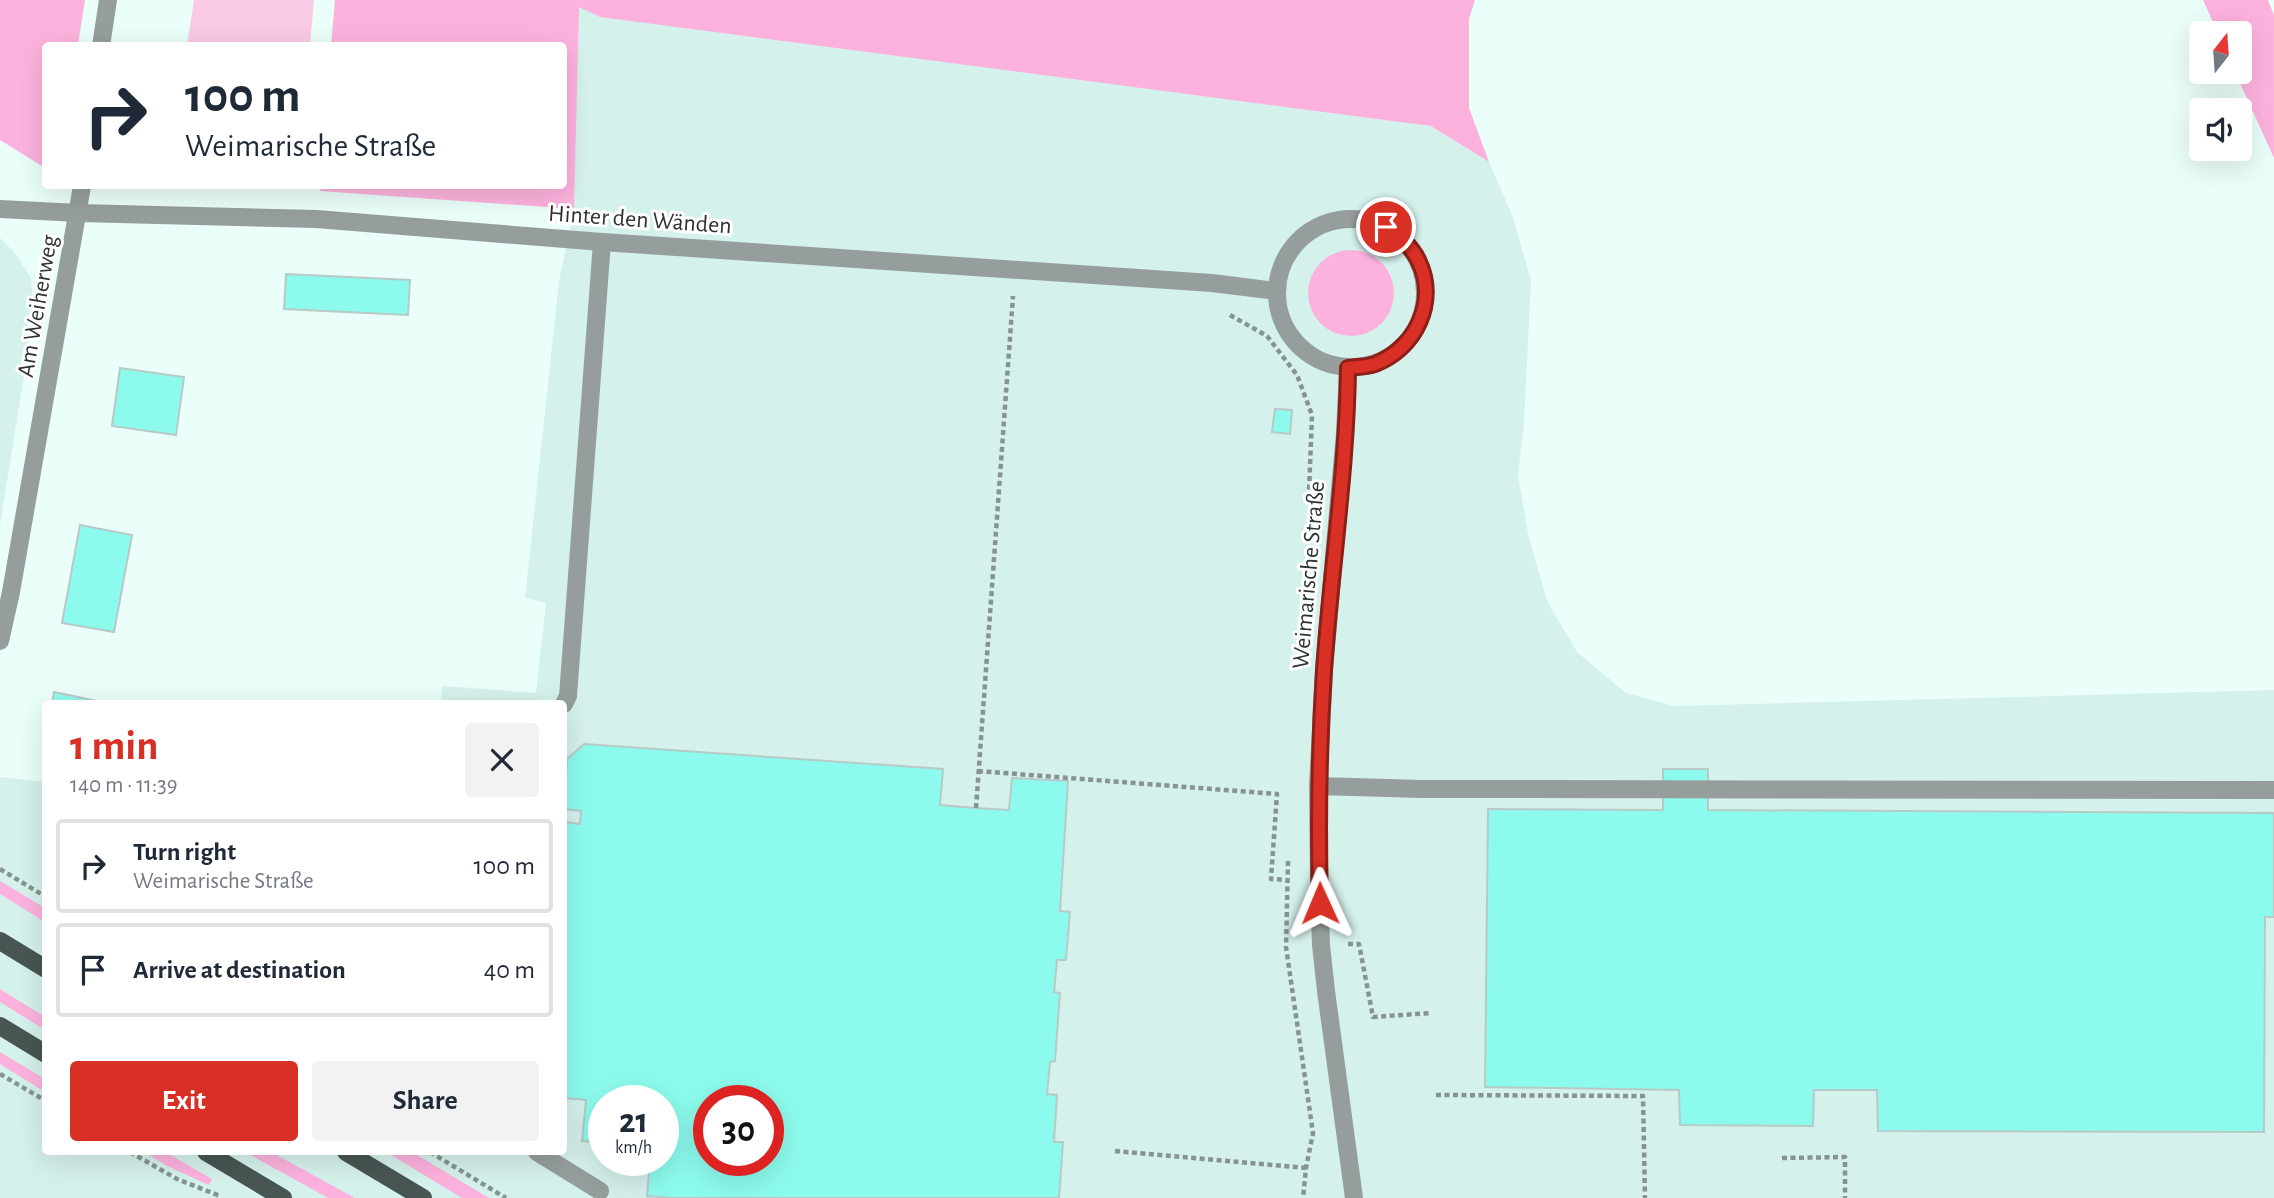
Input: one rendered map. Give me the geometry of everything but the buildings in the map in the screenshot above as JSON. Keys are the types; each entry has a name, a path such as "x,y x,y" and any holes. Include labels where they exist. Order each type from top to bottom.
{"main road":[{"path":"0,941 42,967"},
{"path":"0,1026 42,1052"},
{"path":"211,1155 283,1198"},
{"path":"351,1155 423,1198"}],"street":[{"path":"102,42 108,0"},
{"name":"Am Weiherweg","path":"0,641 5,588 82,189"},
{"name":"Hinter den Wänden","path":"0,209 78,214 316,219 602,242 1212,283 1276,290"},
{"path":"1337,219 1362,219 1386,227 1406,242 1420,263 1426,288 1424,313 1413,336 1396,354 1373,365 1348,368 1325,363 1304,352 1289,334 1279,313 1276,290 1281,266 1294,244 1314,228 1337,219"},
{"path":"566,700 602,242"},
{"name":"Weimarische Straße","path":"1348,368 1345,433 1324,670 1318,786 1321,945 1354,1198"},
{"path":"1318,786 1421,789 2274,790"},
{"path":"542,1155 600,1191"}],"path":[{"path":"976,808 1015,270"},
{"path":"978,771 1277,794 1271,879 1287,880"},
{"path":"0,869 42,895"},
{"path":"1286,947 1359,944 1373,1017 1431,1013"},
{"path":"0,1074 42,1099"},
{"path":"1436,1095 1643,1096 1645,1198"},
{"path":"1115,1150 1306,1168"},
{"path":"135,1155 177,1179 226,1198"},
{"path":"435,1155 506,1198"},
{"path":"1782,1158 1845,1157 1845,1198"}],"shaded area":[{"path":"0,0 85,0 78,42 42,42 42,166 0,140"},
{"path":"194,0 314,0 310,42 187,42"},
{"path":"335,0 1475,0 1469,19 1469,108 1489,162 1431,126 600,17 579,7 574,209 320,191 567,189 567,42 331,42"},
{"path":"2203,0 2268,0 2274,15 2274,158 2252,109 2252,98 2247,98 2240,84 2252,84 2252,21 2213,21"},
{"path":"578,6 1431,126 1489,162 1512,215 1531,280 1524,422 1518,475 1528,534 1547,601 1577,652 1626,693 1674,706 2274,690 2274,1198 0,1198 0,777 42,782 42,1155 567,1155 567,700 441,700 442,686 536,693 546,603 525,598 559,281 574,209"},
{"path":"0,238 15,253 31,278 34,313 0,525"},
{"path":"1351,250 1368,253 1387,269 1394,293 1391,310 1375,329 1351,336 1334,333 1315,317 1308,293 1311,276 1327,257"},
{"path":"0,881 42,906 42,920 0,894"},
{"path":"0,989 42,1015 42,1028 0,1002"},
{"path":"0,1052 42,1077 42,1090 0,1064"},
{"path":"149,1155 170,1155 212,1179 209,1185"},
{"path":"250,1155 276,1155 355,1198 328,1198"},
{"path":"391,1155 417,1155 489,1198 462,1198"}],"route":[{"path":"1320,903 1318,786 1324,670 1345,433 1348,368 1373,365 1396,354 1413,336 1424,313 1426,288 1420,263 1406,242 1386,227"}]}
